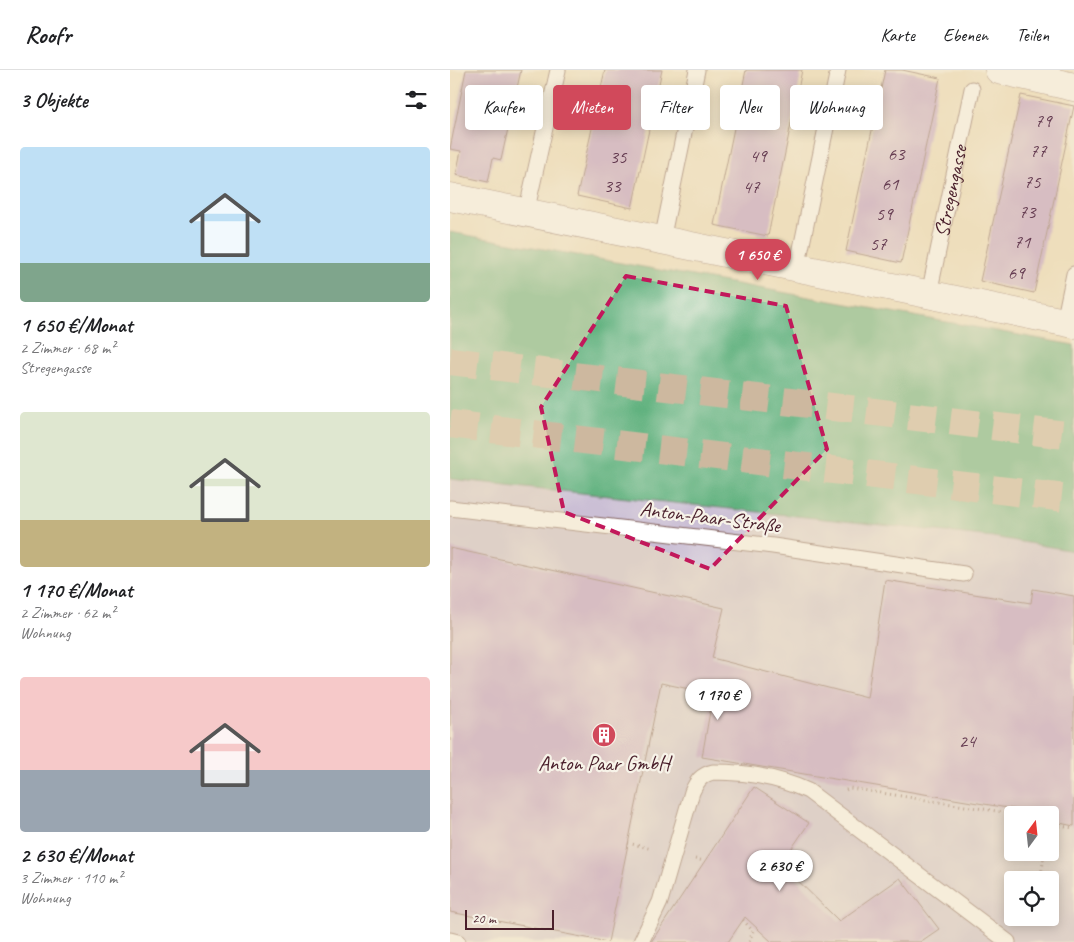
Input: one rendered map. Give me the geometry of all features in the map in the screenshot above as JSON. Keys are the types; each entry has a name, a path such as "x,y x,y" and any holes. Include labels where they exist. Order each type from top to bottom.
{"street":[{"path":"999,70 1074,86"},
{"path":"450,197 1069,323"}],"lane":[{"path":"526,213 558,70"},
{"path":"662,240 697,70"},
{"path":"797,268 838,70"},
{"name":"Stregengasse","path":"930,294 972,89"},
{"path":"1069,323 1074,274"},
{"name":"Anton-Paar-Straße","path":"450,508 773,546 964,574"},
{"path":"641,942 660,902 692,792 704,774 713,772 731,772 768,777 790,783 808,791 1008,942"},
{"path":"450,940 458,942"}],"path":[{"path":"819,800 850,788 1004,812"},
{"path":"1059,827 1074,828"},
{"path":"743,920 753,931 750,942"}],"highlighted area":[{"path":"626,276 786,306 827,449 710,569 564,512 541,407"}],"shaded area":[{"name":"Anton Paar GmbH","path":"450,479 993,537 1074,551 1074,942 450,942"}],"green space":[{"path":"450,232 1074,345 1074,551 993,537 450,479"}],"building":[{"path":"466,70 521,70 518,85 465,85 465,130 508,130 501,160 493,158 488,182 456,175 461,151 450,149"},
{"path":"605,70 662,70 659,85 641,85 641,130 649,130 632,208 577,196 592,130 631,130 631,85 602,85"},
{"path":"746,70 802,70 799,85 790,85 790,129 768,236 714,225 734,130 780,130 780,85 743,85"},
{"path":"885,70 902,70 940,78 901,263 846,251 872,130 883,130 882,85"},
{"path":"1021,95 1074,106 1034,293 980,281"},
{"path":"450,548 724,608 712,658 867,698 885,580 1031,603 1033,589 1074,596 1074,826 1059,823 1059,806 1004,807 702,757 713,694 661,683 608,942 450,912"},
{"path":"754,787 809,823 781,864 839,921 900,878 939,929 920,942 772,942 745,917 728,942 651,942"}],"tunnel":[{"path":"450,361 1074,436"},
{"path":"450,424 1074,499"}],"place":[{"name":"Anton Paar GmbH","path":"604,735"}]}
